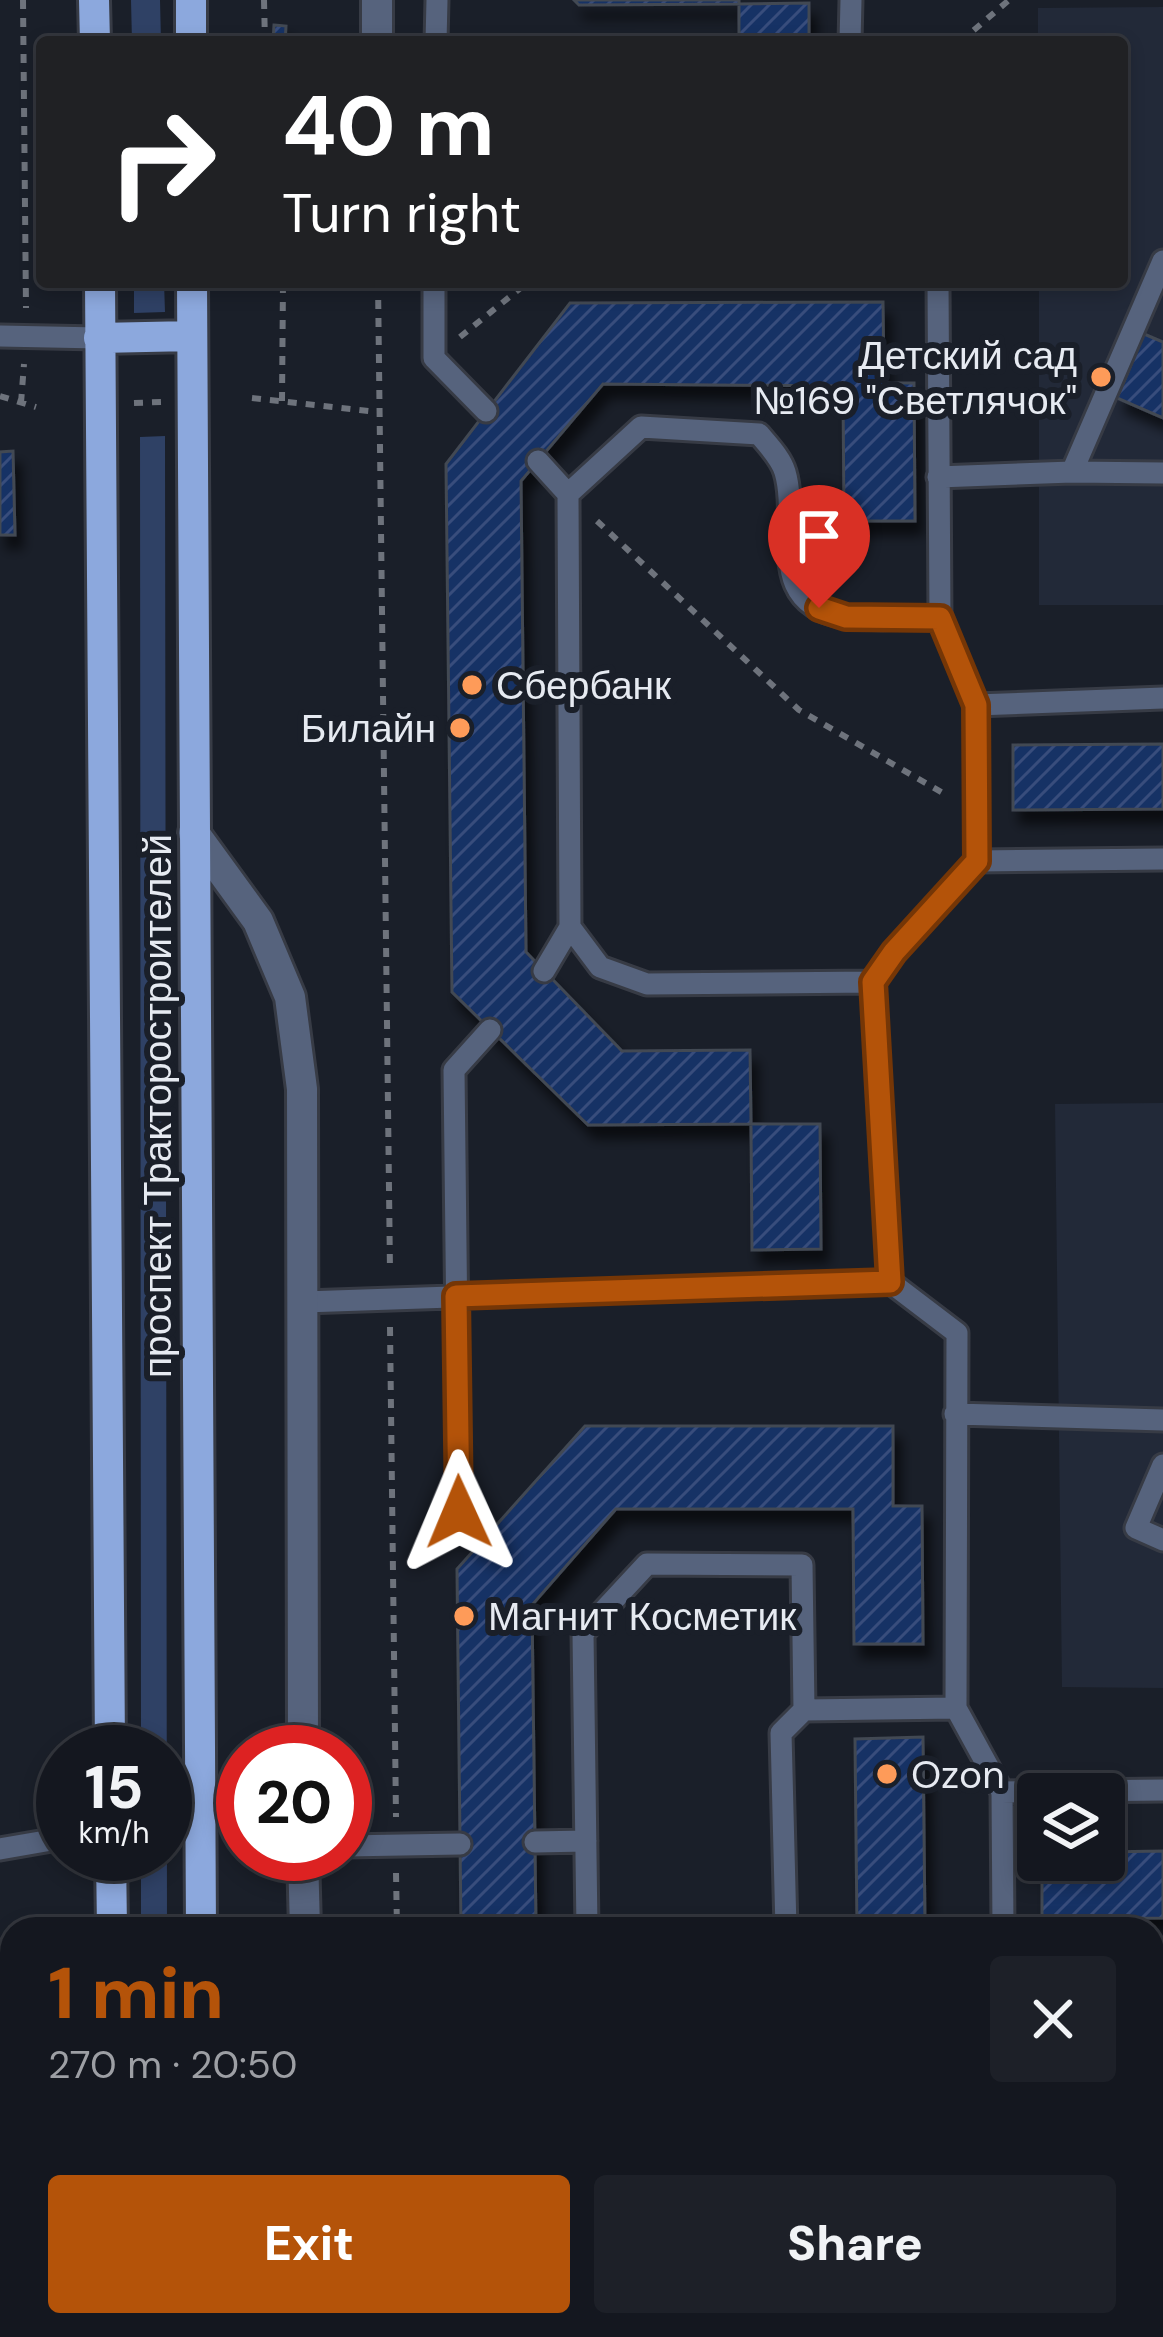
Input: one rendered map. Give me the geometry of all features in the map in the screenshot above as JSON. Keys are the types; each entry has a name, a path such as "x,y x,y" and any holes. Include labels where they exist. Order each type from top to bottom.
{"main road":[{"path":"94,0 94,36"},
{"path":"191,0 191,36"},
{"name":"проспект Тракторостроителей","path":"100,288 110,1725"},
{"name":"проспект Тракторостроителей","path":"192,288 201,1917"},
{"path":"99,338 192,336"},
{"path":"111,1881 112,1917"}],"street":[{"path":"377,0 377,36"},
{"path":"194,833 258,921 290,997 302,1089 303,1725"},
{"path":"304,1881 305,1917"}],"lane":[{"path":"436,36 437,0"},
{"path":"850,36 851,0"},
{"path":"1072,472 1163,261"},
{"path":"434,288 434,358 486,411"},
{"path":"890,1282 873,982 894,952 977,861 976,705 940,618 938,288"},
{"path":"0,336 99,338"},
{"path":"568,494 641,427 759,434 786,472 788,562 799,592 819,608 846,617 940,618"},
{"path":"538,461 568,494 570,927 544,971"},
{"path":"938,477 1163,473"},
{"path":"976,705 1163,698"},
{"path":"977,861 1163,860"},
{"path":"570,927 600,967 646,984 873,982"},
{"path":"459,1512 454,1070 490,1030"},
{"path":"304,1302 890,1282 957,1333 956,1708 1002,1792 1003,1917"},
{"path":"955,1414 1163,1420"},
{"path":"1163,1465 1136,1528 1163,1540"},
{"path":"587,1917 583,1633 647,1564 802,1565 804,1710"},
{"path":"785,1917 781,1733 804,1710 956,1708"},
{"path":"1002,1792 1163,1790"},
{"path":"535,1842 586,1841"},
{"path":"0,1849 36,1843"},
{"path":"372,1845 460,1844"}],"path":[{"path":"22,0 26,336 22,403"},
{"path":"264,0 265,36"},
{"path":"967,36 1009,0"},
{"path":"282,401 283,288"},
{"path":"378,288 398,1917"},
{"path":"434,358 521,288"},
{"path":"0,395 36,407"},
{"path":"252,398 378,412"},
{"path":"134,403 162,402"},
{"path":"568,494 799,710 977,813"}],"shaded area":[{"path":"131,0 160,0 161,36 132,36"},
{"name":"Детский сад №169 \"Светлячок\"","path":"1163,7 1163,605 1039,605 1039,288 1128,288 1128,36 1038,36 1038,8"},
{"path":"134,288 164,288 165,312 134,313"},
{"path":"165,436 167,1725 141,1725 140,437"},
{"path":"1163,1103 1163,1688 1062,1687 1055,1104"},
{"path":"141,1881 167,1881 167,1917 141,1917"}],"building":[{"path":"574,0 739,0 739,4 579,5"},
{"path":"809,3 809,36 739,36 739,4"},
{"path":"274,25 286,26 285,36 273,36"},
{"path":"883,302 884,383 914,383 915,521 844,521 843,386 603,384 521,481 526,952 622,1051 750,1050 751,1124 588,1125 452,992 446,464 570,303"},
{"path":"1144,334 1163,342 1163,418 1117,398"},
{"path":"13,451 15,535 0,535 0,452"},
{"path":"1163,744 1163,809 1013,810 1013,745"},
{"path":"751,1124 820,1124 821,1249 752,1250"},
{"path":"585,1426 893,1426 893,1506 922,1506 923,1644 854,1644 853,1509 616,1509 532,1605 536,1917 461,1917 457,1569"},
{"path":"923,1737 925,1917 857,1917 855,1739"},
{"path":"1163,1851 1163,1917 1042,1917 1042,1881 1125,1881 1125,1852"}],"place":[{"name":"Детский сад №169 \"Светлячок\"","path":"1101,377"},
{"name":"Сбербанк","path":"472,685"},
{"name":"Билайн","path":"460,728"},
{"name":"Магнит Косметик","path":"464,1616"},
{"name":"Ozon","path":"887,1774"}],"route":[{"path":"459,1512 456,1296 890,1282 873,982 894,952 977,861 976,705 940,618 846,617 819,608"}]}
